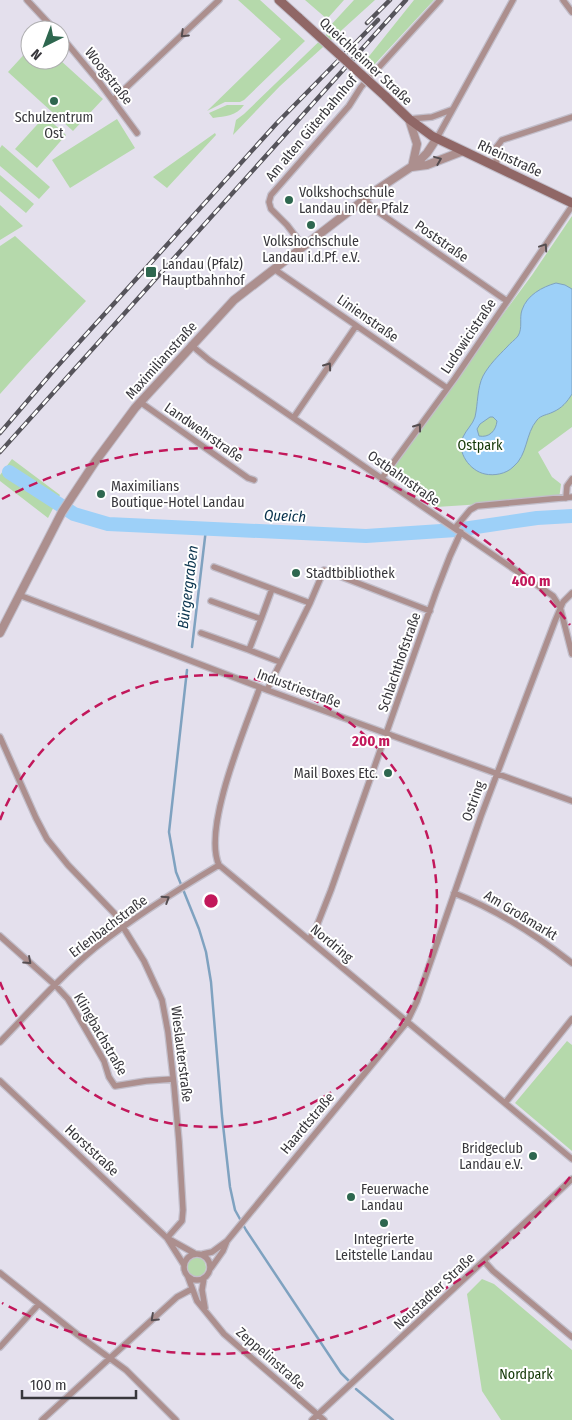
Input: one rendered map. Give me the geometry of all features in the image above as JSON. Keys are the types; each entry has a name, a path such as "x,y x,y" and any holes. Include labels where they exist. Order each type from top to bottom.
{"main road":[{"name":"Queichheimer Straße","path":"279,0 409,119 425,132 437,138"},
{"name":"Rheinstraße","path":"437,138 572,204"}],"street":[{"path":"27,0 46,20"},
{"path":"113,100 219,0"},
{"name":"Am alten Güterbahnhof","path":"303,246 287,225 271,209 269,202 275,189 346,110 361,87 440,0"},
{"path":"437,138 513,0"},
{"path":"563,0 571,9"},
{"name":"Woogstraße","path":"70,47 137,132"},
{"path":"412,167 418,144 409,119 432,117 451,110"},
{"path":"497,166 495,149 499,143 572,117"},
{"name":"Maximilianstraße","path":"0,633 55,524 70,499 140,402 234,300 364,199 412,167 427,153 437,138"},
{"name":"Maximilianstraße","path":"412,167 427,165 463,150"},
{"name":"Poststraße","path":"364,199 374,209 506,301"},
{"name":"Ludowicistraße","path":"382,478 447,388 572,204"},
{"name":"Linienstraße","path":"274,269 447,388"},
{"path":"294,418 356,326"},
{"name":"Ostbahnstraße","path":"191,345 209,360 553,596 560,607 572,654"},
{"name":"Landwehrstraße","path":"140,402 171,426 254,480"},
{"path":"455,528 470,510 477,506 569,498 567,486 572,478"},
{"name":"Schlachthofstraße","path":"309,940 316,928 450,556 462,532"},
{"path":"214,567 310,603"},
{"path":"267,690 310,603 324,570 430,611"},
{"path":"249,650 272,589"},
{"name":"Ostring","path":"407,1022 417,1002 497,774 560,607 572,593"},
{"name":"Industriestraße","path":"20,595 267,690 572,801"},
{"path":"211,601 261,620"},
{"path":"201,633 280,662"},
{"path":"219,864 216,858 216,846 221,798 260,687"},
{"name":"Wieslauterstraße","path":"0,736 47,838 68,865 115,914 144,961 162,1000 168,1027 179,1142 183,1218 167,1238"},
{"name":"Erlenbachstraße","path":"0,1042 88,954 124,927 219,864"},
{"name":"Nordring","path":"219,864 572,1159"},
{"name":"Am Großmarkt","path":"454,893 470,899 513,922 541,940 572,964"},
{"name":"Klingbachstraße","path":"0,936 56,985 68,999 104,1061 109,1077 115,1086 173,1079"},
{"path":"504,1103 572,1019"},
{"name":"Haardtstraße","path":"203,1254 212,1252 227,1240 407,1022"},
{"name":"Horststraße","path":"0,1081 167,1238 194,1253 203,1254"},
{"name":"Neustadter Straße","path":"312,1420 572,1179"},
{"name":"Horststraße","path":"167,1238 184,1265 188,1277"},
{"name":"Haardtstraße","path":"211,1268 224,1251 227,1240"},
{"path":"184,1265 188,1257 194,1253"},
{"path":"188,1277 196,1280 208,1276 211,1268 209,1260 203,1254"},
{"path":"484,1261 493,1271 572,1337"},
{"path":"0,1273 126,1370 176,1420"},
{"name":"Zeppelinstraße","path":"188,1277 197,1300 233,1343 324,1420"},
{"path":"204,1278 202,1290 205,1311"},
{"path":"42,1420 177,1297 192,1289"},
{"path":"0,1347 39,1304"}],"green space":[{"path":"238,0 260,0 305,41 244,100 240,102 225,102 207,111 281,39"},
{"path":"305,0 344,0 327,19"},
{"path":"354,0 375,0 280,86 233,135 236,120 332,29 329,27"},
{"path":"414,0 434,0 373,66 366,60"},
{"path":"20,59 20,70 70,69 103,99 73,131 8,72"},
{"path":"227,105 244,105 238,111 226,116 213,118 209,113"},
{"path":"45,116 66,135 37,168 15,149"},
{"path":"117,119 135,148 70,188 52,160"},
{"path":"215,133 216,135 167,188 153,177"},
{"path":"2,145 50,187 39,199 0,166 0,148"},
{"path":"0,175 34,204 26,213 0,191"},
{"path":"0,205 23,226 0,240"},
{"name":"Ostpark","path":"572,216 572,427 538,452 552,477 561,484 559,499 431,506 386,473 532,275"},
{"path":"15,236 86,301 0,394 0,246"},
{"path":"12,459 60,495 48,518 0,481 0,475"},
{"path":"567,1041 572,1045 572,1151 515,1103"},
{"path":"196,1257 203,1260 206,1267 203,1274 196,1277 189,1274 186,1267 189,1260"},
{"name":"Nordpark","path":"482,1279 494,1284 572,1350 572,1420 501,1420 482,1391 467,1294"}],"water":[{"path":"556,283 572,289 572,394 559,409 537,420 530,432 521,457 513,467 496,475 479,472 466,460 461,449 461,443 464,434 475,417 481,381 491,364 518,336 521,313 527,300 540,289","holes":["493,417 497,421 494,431 489,435 479,436 477,429 480,424"]}],"waterway":[{"name":"Queich","path":"9,472 74,514 108,524 366,536 456,530 537,518 572,516"},
{"name":"Bürgergraben","path":"192,647 206,529"},
{"path":"187,670 169,832 176,872 199,929 206,952 211,982 222,1116 230,1187 235,1210 246,1230 341,1373 351,1383"},
{"path":"356,1389 393,1420"}],"railway":[{"path":"367,23 390,0"},
{"path":"0,452 406,0"},
{"path":"0,433 54,370 277,123 378,20"}],"place":[{"name":"Schulzentrum Ost","path":"54,101"},
{"name":"Volkshochschule Landau in der Pfalz","path":"289,200"},
{"name":"Volkshochschule Landau i.d.Pf. e.V.","path":"311,225"},
{"name":"Landau (Pfalz) Hauptbahnhof","path":"151,272"},
{"name":"Maximilians Boutique-Hotel Landau","path":"101,494"},
{"name":"Stadtbibliothek","path":"296,573"},
{"name":"Mail Boxes Etc.","path":"388,773"},
{"name":"Bridgeclub Landau e.V.","path":"533,1156"},
{"name":"Feuerwache Landau","path":"351,1197"},
{"name":"Integrierte Leitstelle Landau","path":"384,1223"}]}
